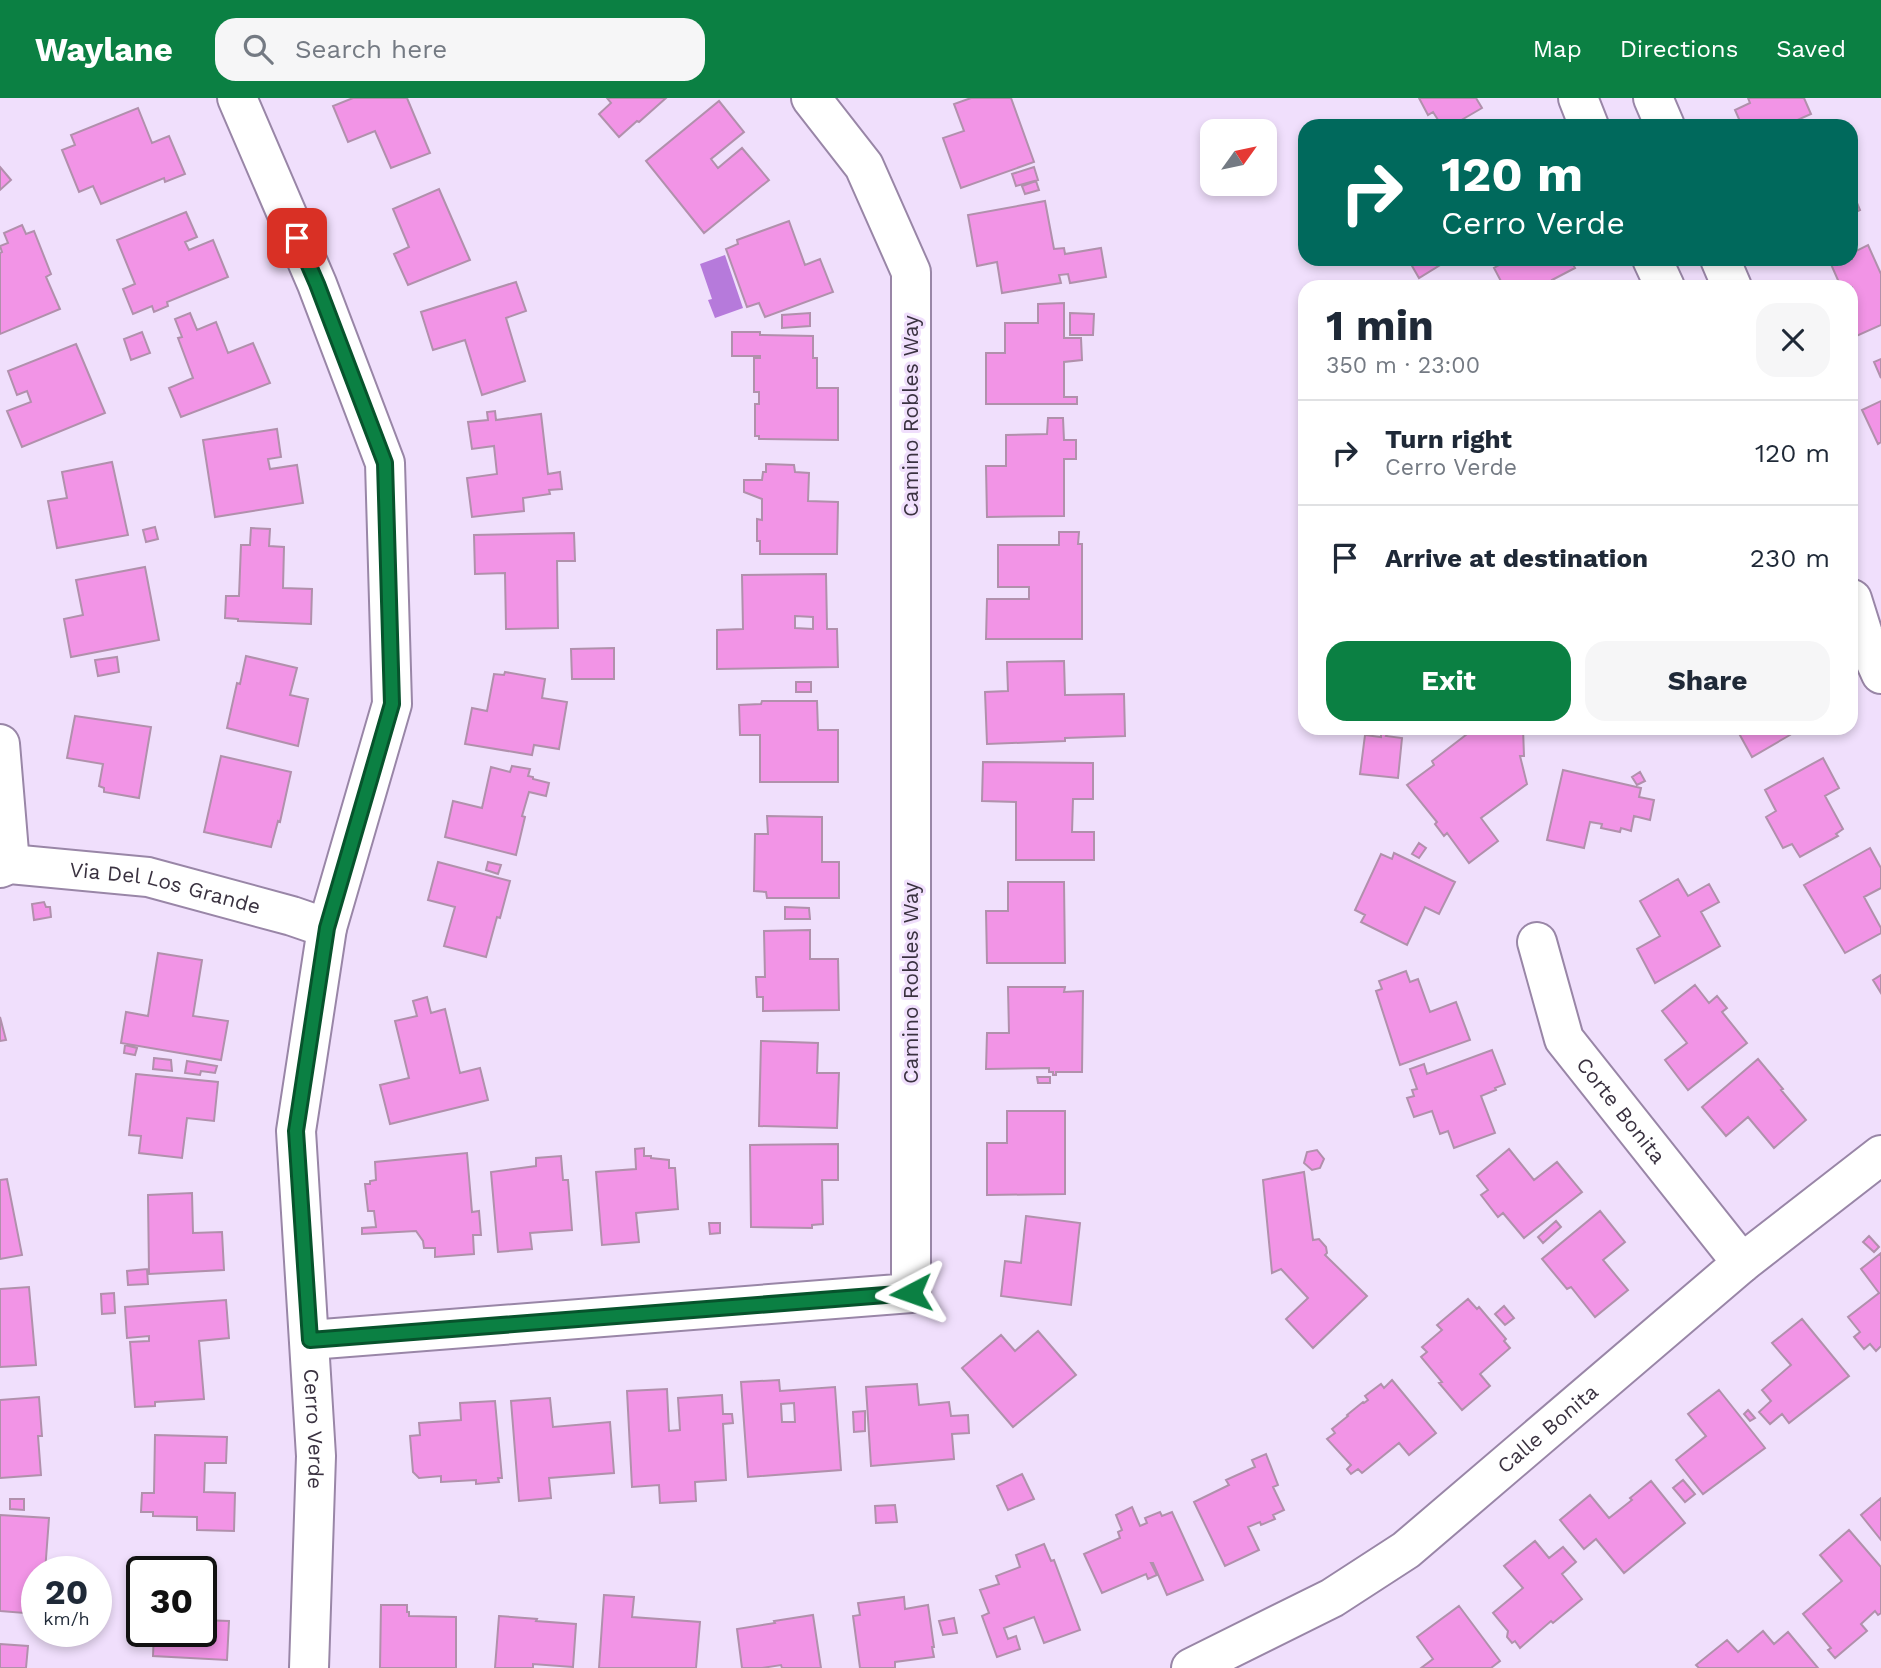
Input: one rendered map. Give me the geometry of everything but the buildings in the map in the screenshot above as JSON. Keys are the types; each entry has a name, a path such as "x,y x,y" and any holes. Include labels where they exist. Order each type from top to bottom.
{"street":[{"name":"Cerro Verde","path":"237,98 317,284 385,463 392,704 327,928 296,1131 316,1456 309,1668"},
{"name":"Camino Robles Way","path":"310,1340 911,1293 911,272 864,166 811,98"},
{"path":"1578,98 1586,119"},
{"path":"1653,98 1662,119"},
{"path":"1862,619 1881,674"},
{"path":"0,744 5,866"},
{"name":"Via Del Los Grande","path":"5,866 148,877 327,928"},
{"name":"Corte Bonita","path":"1537,942 1564,1039 1742,1263"},
{"name":"Calle Bonita","path":"1191,1668 1332,1598 1406,1550 1742,1263 1881,1155"}],"shaded area":[{"path":"725,255 743,308 715,318 708,300 712,299 700,264"}],"route":[{"path":"297,238 385,463 392,704 327,928 296,1131 310,1340 911,1293"}]}
